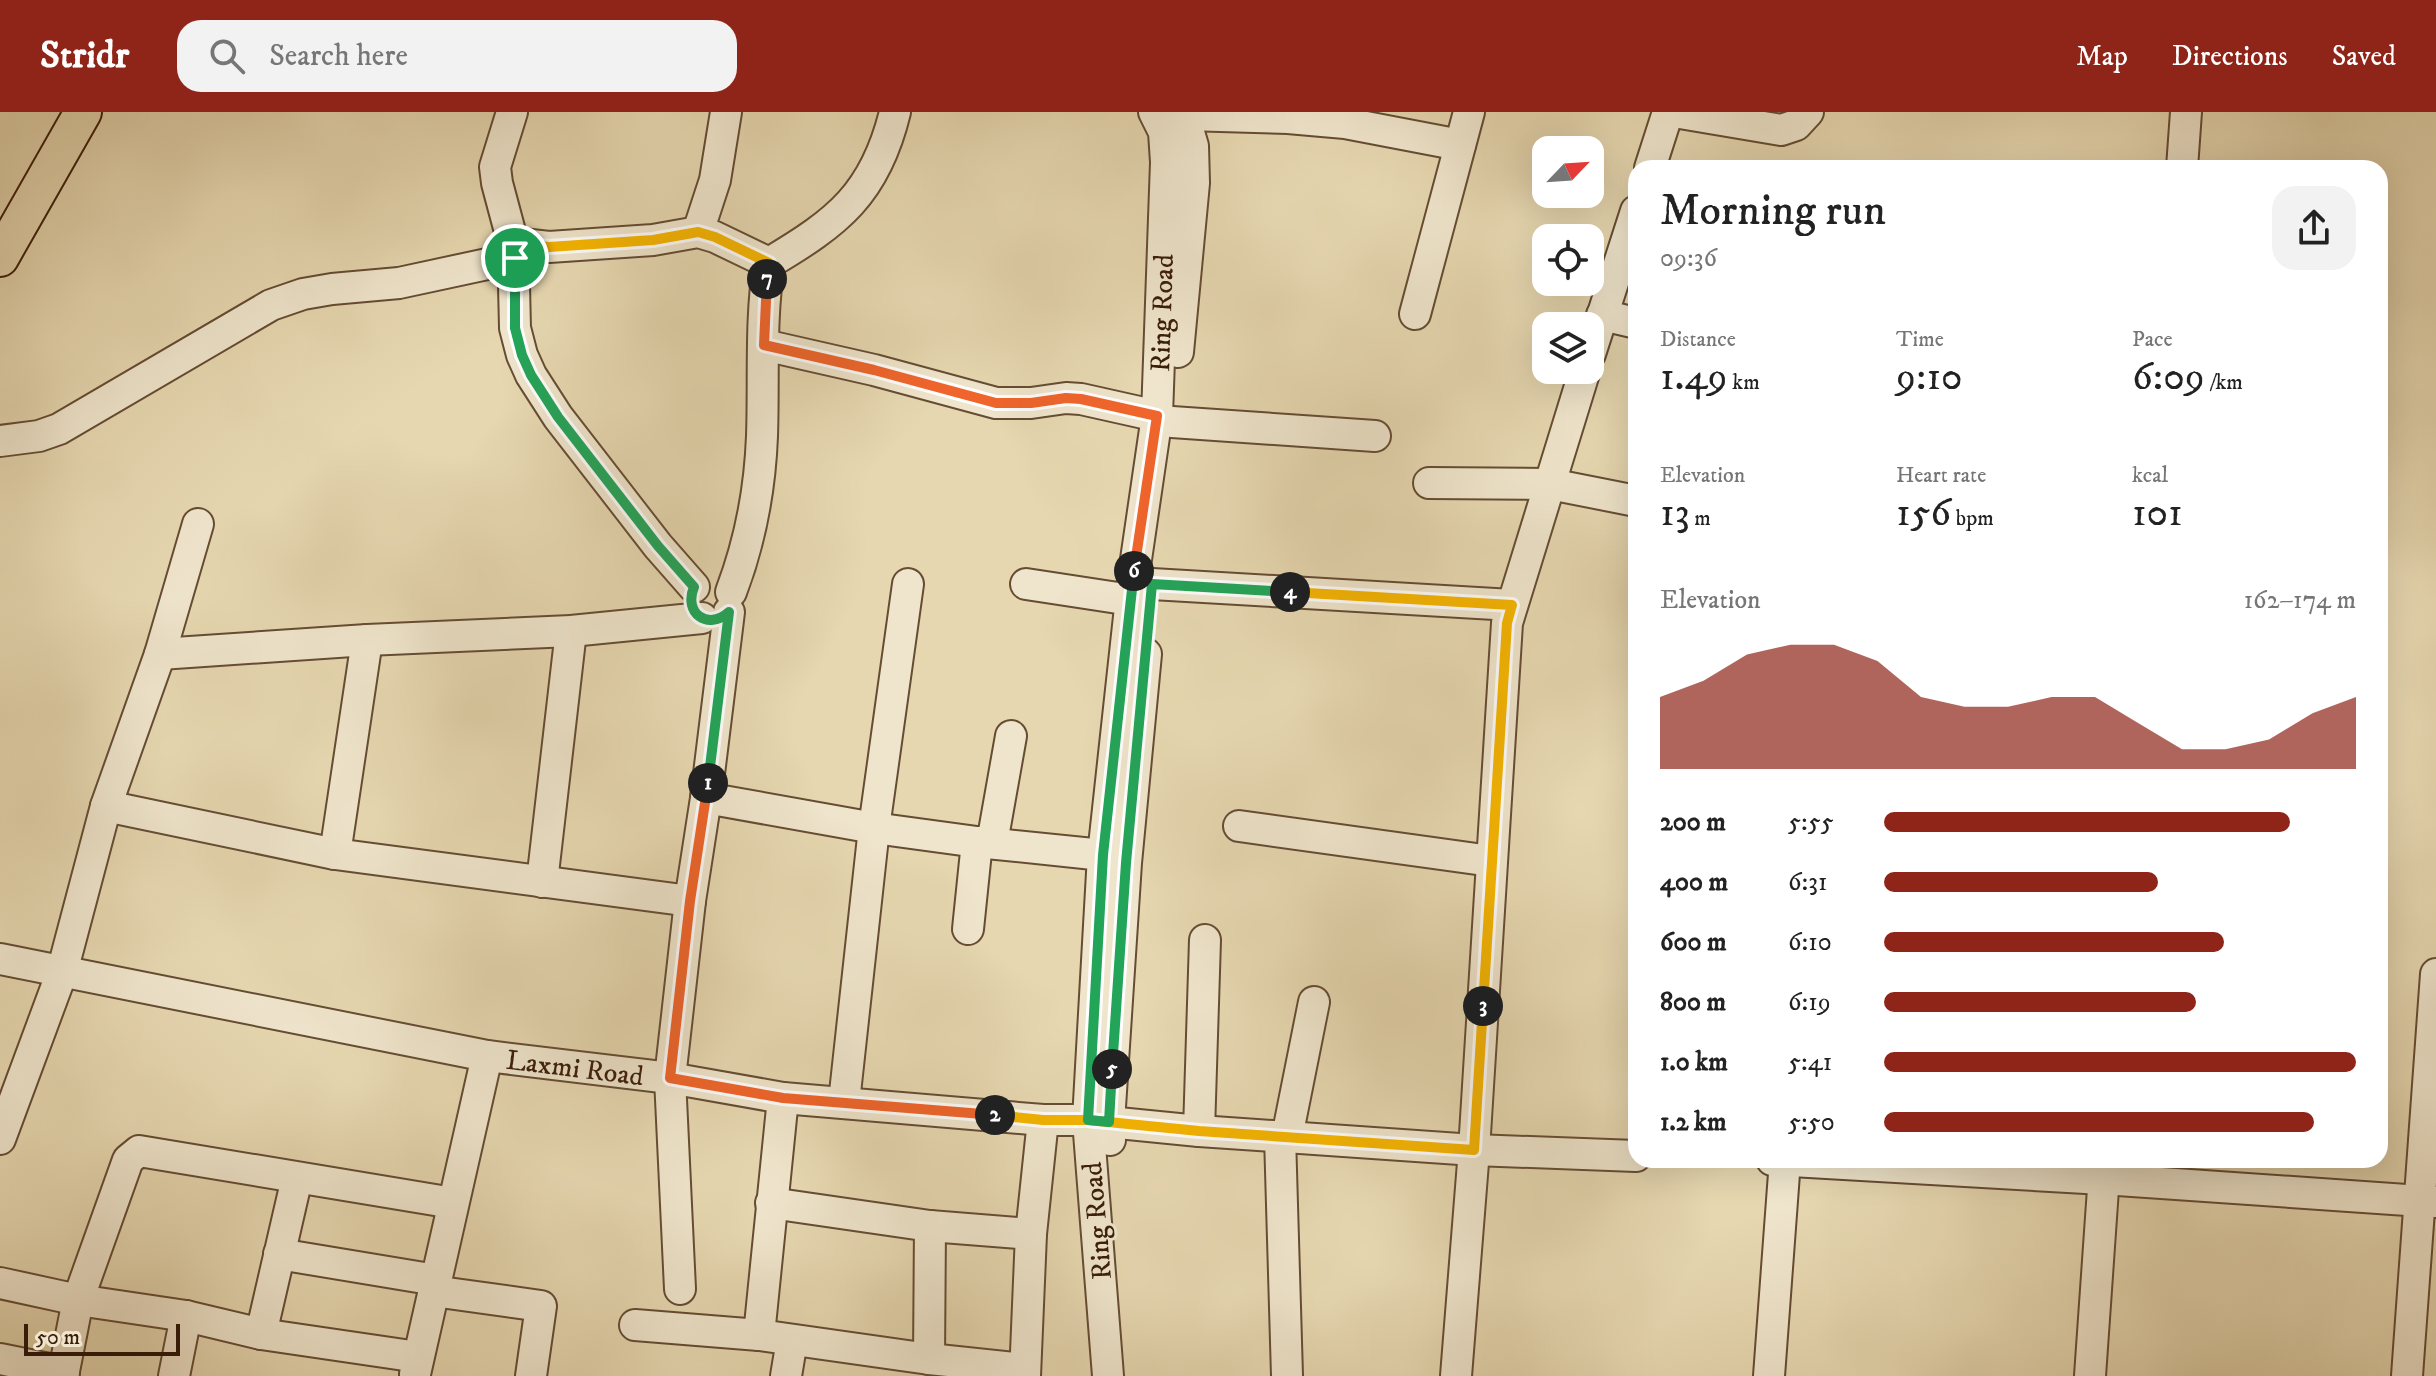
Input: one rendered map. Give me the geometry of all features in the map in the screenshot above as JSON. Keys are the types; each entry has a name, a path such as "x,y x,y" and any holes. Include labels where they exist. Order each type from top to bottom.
{"main road":[{"path":"0,258 83,112"}],"street":[{"path":"512,112 495,167 514,251 515,328 522,355 558,417 658,546 694,587 691,601 696,614 721,608"},
{"path":"698,232 715,180 726,112"},
{"path":"680,1289 670,1078 690,901 706,798 721,608 740,570 754,516 762,438 764,294 769,263 832,222 858,197 876,166 895,112"},
{"name":"Ring Road","path":"1154,112 1164,132 1166,162 1164,419"},
{"path":"1415,314 1469,112"},
{"path":"1653,160 1671,112 1781,130 1796,125 1808,112"},
{"path":"2183,160 2186,112"},
{"path":"1184,114 1345,123 1460,145"},
{"name":"Ring Road","path":"1108,1376 1098,1121 1103,855 1142,592 1194,183 1193,146 1184,114"},
{"path":"0,441 39,436 59,429 271,305 303,294 399,283 514,251 653,240 698,232 769,263"},
{"path":"1603,312 1628,235"},
{"path":"1604,315 1628,321"},
{"path":"764,345 874,370 996,403 1081,399 1164,419 1375,436"},
{"path":"1456,1376 1474,1150 1507,623 1581,384"},
{"path":"1429,483 1550,484 1628,499"},
{"path":"0,1139 11,1079 62,972 106,806 160,654 198,524"},
{"path":"844,1102 874,828 908,584"},
{"path":"1026,584 1142,592 1512,605"},
{"name":"Ring Road","path":"1129,1376 1098,1121 1126,863 1142,592"},
{"path":"160,654 367,640 571,631 721,608"},
{"path":"542,882 571,631"},
{"path":"335,854 367,640"},
{"path":"968,929 1011,736"},
{"path":"706,798 874,828 1103,855"},
{"path":"106,806 335,854 690,901"},
{"path":"1239,826 1491,861"},
{"path":"1199,1131 1205,940"},
{"name":"Laxmi Road","path":"0,959 487,1056 670,1078 783,1098 1283,1137 1474,1150 1628,1156"},
{"path":"2407,1376 2427,1202 2436,974"},
{"path":"1287,1376 1283,1137 1314,1002"},
{"path":"0,1283 78,1300 186,1316 416,1367 487,1056"},
{"path":"759,1335 783,1098"},
{"path":"635,1325 759,1335 1025,1373 1031,1234 1043,1120"},
{"path":"0,1359 64,1374 78,1300 128,1160 139,1151 453,1203"},
{"path":"1769,1376 1784,1168"},
{"path":"2040,1168 2104,1170 2427,1202"},
{"path":"2090,1376 2104,1170"},
{"path":"261,1334 297,1178"},
{"path":"771,1203 930,1226 1031,1234"},
{"path":"929,1359 930,1226"},
{"path":"279,1254 541,1306 531,1376"},
{"path":"174,1376 186,1316"},
{"path":"786,1376 792,1340"}],"route":[{"path":"515,258 513,243 549,247 707,233 769,263 764,294 764,345 874,370 996,403 1081,399 1157,416 1133,580 1103,855 1088,1120 1109,1122 1126,863 1152,584 1512,605 1507,623 1474,1150 1199,1131 1088,1120 1043,1120 783,1098 670,1078 729,612 714,620 696,614 691,601 694,587 658,546 542,394 522,355 515,328 515,258"}]}
